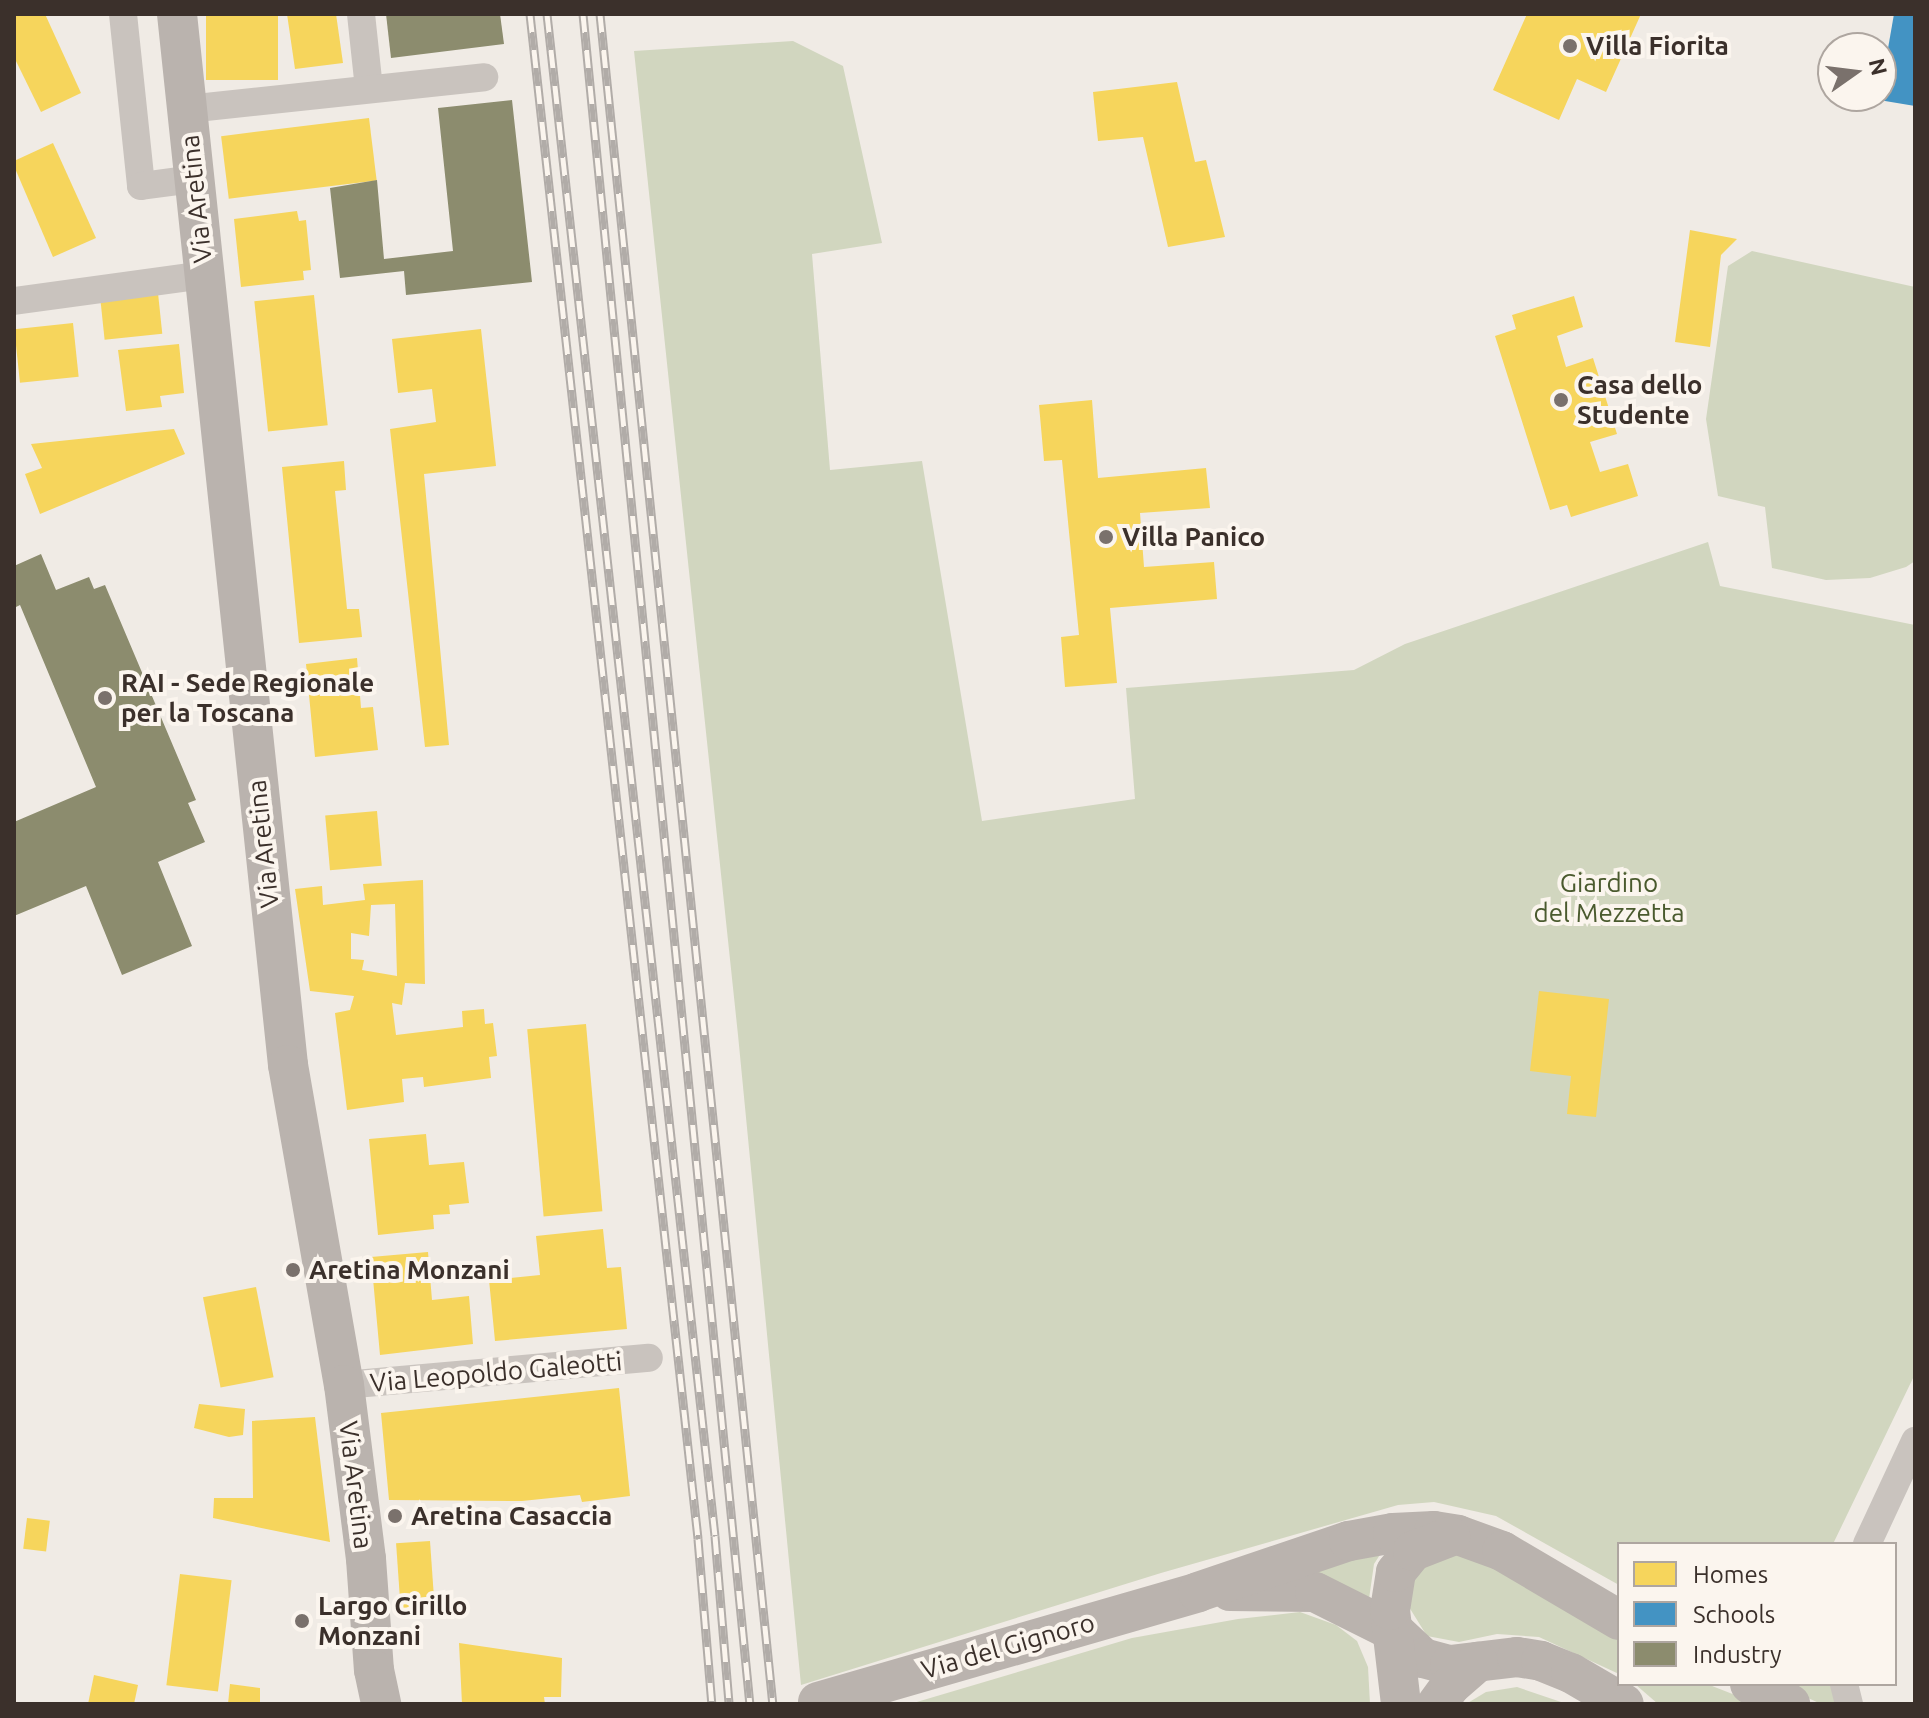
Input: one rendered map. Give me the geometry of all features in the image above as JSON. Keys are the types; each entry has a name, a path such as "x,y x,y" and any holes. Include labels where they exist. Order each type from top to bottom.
{"street":[{"path":"123,14 141,186 193,179"},
{"name":"Via Aretina","path":"177,14 288,1065 344,1385 365,1549 374,1693"},
{"path":"361,14 369,89"},
{"path":"187,109 484,77"},
{"path":"14,301 203,275"},
{"name":"Via Leopoldo Galeotti","path":"344,1385 649,1358"},
{"path":"1867,1540 1915,1441"},
{"name":"Via del Gignoro","path":"818,1702 1198,1592 1349,1541 1414,1531 1458,1535 1502,1551 1617,1619"},
{"path":"1401,1704 1395,1632 1390,1610 1401,1562 1423,1545 1458,1535"},
{"name":"Via del Gignoro","path":"1198,1592 1315,1592 1395,1632 1423,1658 1450,1665 1517,1657 1541,1661 1571,1673 1624,1704"},
{"path":"1437,1704 1450,1686 1478,1662"},
{"path":"1754,1686 1790,1704"}],"green space":[{"name":"Giardino del Mezzetta","path":"793,41 843,66 882,243 812,254 830,470 922,461 982,821 1135,799 1126,688 1354,670 1405,644 1708,542 1720,586 1915,625 1915,1374 1834,1542 1617,1542 1617,1584 1496,1516 1434,1502 1398,1505 1161,1573 801,1685 738,1035 634,51"},
{"path":"1752,251 1915,287 1915,561 1906,567 1870,578 1826,580 1772,568 1765,507 1718,496 1706,419 1728,266"},
{"path":"1385,1547 1374,1564 1369,1599 1290,1571"},
{"path":"1464,1554 1495,1565 1617,1636 1617,1673 1539,1637 1497,1634 1459,1642 1427,1636 1409,1607 1413,1574 1423,1560"},
{"path":"1300,1612 1336,1625 1357,1641 1368,1667 1370,1704 910,1704 1132,1638 1238,1619"},
{"path":"1637,1686 1712,1686 1758,1704 1658,1704"},
{"path":"1782,1686 1836,1686 1841,1704 1821,1704"},
{"path":"1517,1687 1567,1704 1466,1704 1486,1692"}],"building: Homes":[{"path":"14,14 45,14 81,93 41,112 14,57"},
{"path":"206,14 278,14 278,80 206,80"},
{"path":"287,14 336,14 343,63 295,69"},
{"name":"Villa Fiorita","path":"1527,14 1641,14 1606,92 1577,79 1559,120 1493,90"},
{"path":"1177,82 1195,162 1206,160 1225,237 1168,247 1143,137 1098,141 1093,92"},
{"path":"369,118 377,181 229,199 221,136"},
{"path":"53,143 96,238 53,257 14,161"},
{"path":"297,211 299,221 306,220 311,270 303,271 304,280 241,287 234,219"},
{"path":"1690,230 1737,239 1721,255 1710,347 1675,342"},
{"path":"158,293 162,334 105,340 100,299"},
{"path":"314,295 328,425 268,432 254,301"},
{"name":"Casa dello Studente","path":"1574,296 1583,327 1557,336 1566,367 1593,358 1617,434 1590,442 1600,472 1628,464 1638,496 1571,517 1567,505 1550,510 1495,336 1516,329 1512,315"},
{"path":"73,323 79,377 20,383 14,329"},
{"path":"481,329 496,466 424,474 449,745 425,747 390,429 436,422 432,389 398,393 392,339"},
{"path":"179,344 184,393 160,396 162,407 126,411 118,350"},
{"name":"Villa Panico","path":"1092,400 1098,478 1206,468 1210,508 1140,513 1144,567 1214,562 1217,599 1110,608 1117,683 1065,687 1061,637 1079,635 1062,460 1044,461 1039,405"},
{"path":"174,429 185,454 40,514 25,474 42,468 31,444"},
{"path":"344,461 346,490 335,491 347,609 359,609 362,637 299,643 282,467"},
{"path":"357,658 361,708 373,707 378,750 315,757 306,664"},
{"path":"377,811 382,866 330,870 325,816"},
{"path":"423,880 425,984 405,983 402,1005 392,1003 396,1035 463,1027 462,1011 484,1009 485,1024 493,1023 497,1056 489,1057 491,1078 424,1087 423,1077 402,1079 404,1102 347,1110 335,1013 350,1010 354,996 310,991 295,889 322,886 323,905 365,900 363,884","holes":["395,904 397,976 362,970 364,960 351,959 351,933 369,936 371,905"]},
{"path":"1539,991 1609,999 1596,1117 1567,1114 1571,1076 1530,1071"},
{"path":"586,1024 602,1211 544,1216 527,1029"},
{"path":"426,1134 429,1165 464,1162 469,1203 449,1205 450,1214 433,1215 434,1229 378,1235 369,1139"},
{"path":"603,1229 607,1268 621,1267 627,1329 495,1341 489,1280 540,1275 536,1236"},
{"path":"428,1252 432,1300 469,1296 473,1344 380,1355 371,1257"},
{"path":"256,1287 274,1377 221,1388 203,1297"},
{"path":"619,1388 630,1496 582,1502 580,1495 522,1501 389,1500 381,1413"},
{"path":"199,1404 245,1409 243,1435 229,1437 194,1428"},
{"path":"315,1417 330,1542 213,1518 214,1498 253,1498 252,1421"},
{"path":"27,1518 50,1521 46,1552 23,1549"},
{"path":"430,1541 435,1606 401,1608 396,1543"},
{"path":"180,1574 232,1580 218,1692 166,1685"},
{"path":"459,1643 562,1658 561,1697 544,1697 545,1704 462,1704"},
{"path":"94,1675 138,1685 134,1704 88,1704"},
{"path":"230,1684 260,1688 260,1704 228,1704"}],"building: Schools":[{"path":"1894,14 1915,14 1915,106 1897,103 1897,32 1891,32"}],"building: Industry":[{"path":"386,14 500,14 504,44 391,58"},
{"path":"512,100 532,282 406,295 404,271 340,278 330,188 377,180 384,259 453,251 438,108"},
{"name":"RAI - Sede Regionale per la Toscana","path":"41,554 56,590 89,577 94,589 105,585 196,800 188,803 205,842 158,862 192,946 122,975 86,886 14,916 14,822 96,787 20,605 14,608 14,566"}],"railway":[{"path":"530,14 698,1539 712,1704"},
{"path":"547,14 715,1536 729,1704"},
{"path":"583,14 750,1704"},
{"path":"600,14 773,1704"}],"place":[{"name":"Villa Fiorita","path":"1570,46"},
{"name":"Casa dello Studente","path":"1561,400"},
{"name":"Villa Panico","path":"1106,537"},
{"name":"RAI - Sede Regionale per la Toscana","path":"105,698"},
{"name":"Aretina Monzani","path":"293,1270"},
{"name":"Aretina Casaccia","path":"395,1516"},
{"name":"Largo Cirillo Monzani","path":"302,1621"}]}
